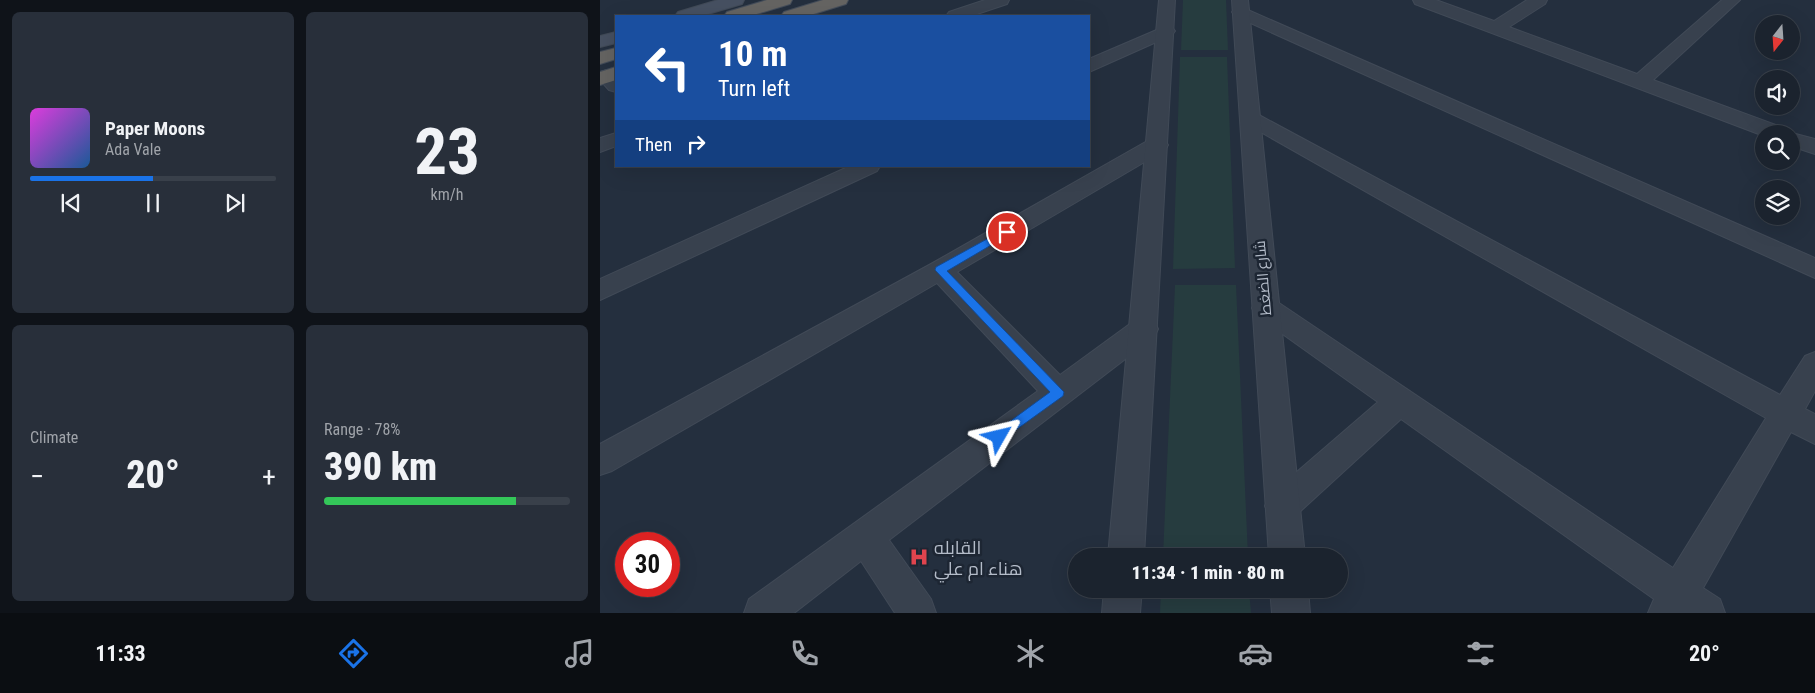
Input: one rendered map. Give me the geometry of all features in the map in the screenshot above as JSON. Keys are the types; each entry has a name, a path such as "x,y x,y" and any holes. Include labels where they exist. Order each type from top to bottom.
{"highway":[{"path":"736,15 784,0"},
{"path":"793,15 840,0"},
{"path":"608,75 615,56"}],"main road":[{"path":"687,15 736,0"},
{"path":"600,42 615,37"}],"street":[{"path":"959,15 1000,0"},
{"path":"1127,548 1167,0"},
{"path":"1420,0 1755,125"},
{"path":"1495,28 1539,0"},
{"path":"1639,82 1732,0"},
{"path":"1240,6 1815,269"},
{"name":"شارع الضغط","path":"1240,6 1286,548"},
{"path":"1090,66 1166,31"},
{"path":"1250,118 1815,430"},
{"path":"600,144 615,139"},
{"path":"1800,141 1815,146"},
{"path":"600,461 940,270 1156,145"},
{"path":"600,290 867,167"},
{"path":"940,270 1058,392"},
{"path":"1266,308 1400,401 1673,603 1706,613"},
{"path":"763,613 1144,328"},
{"path":"1673,603 1815,364"},
{"path":"1282,506 1400,401"},
{"path":"865,536 917,613"},
{"path":"1121,613 1122,598"},
{"path":"1290,598 1291,613"}],"green space":[{"path":"1183,0 1226,0 1228,50 1181,50"},
{"path":"1180,57 1227,57 1235,268 1173,269"},
{"path":"1175,285 1236,285 1248,548 1163,548"},
{"path":"1161,598 1250,598 1251,613 1160,613"}],"place":[{"name":"القابله هناء ام علي","path":"919,557"}],"route":[{"path":"999,437 1058,392 940,270 1007,232"}]}
